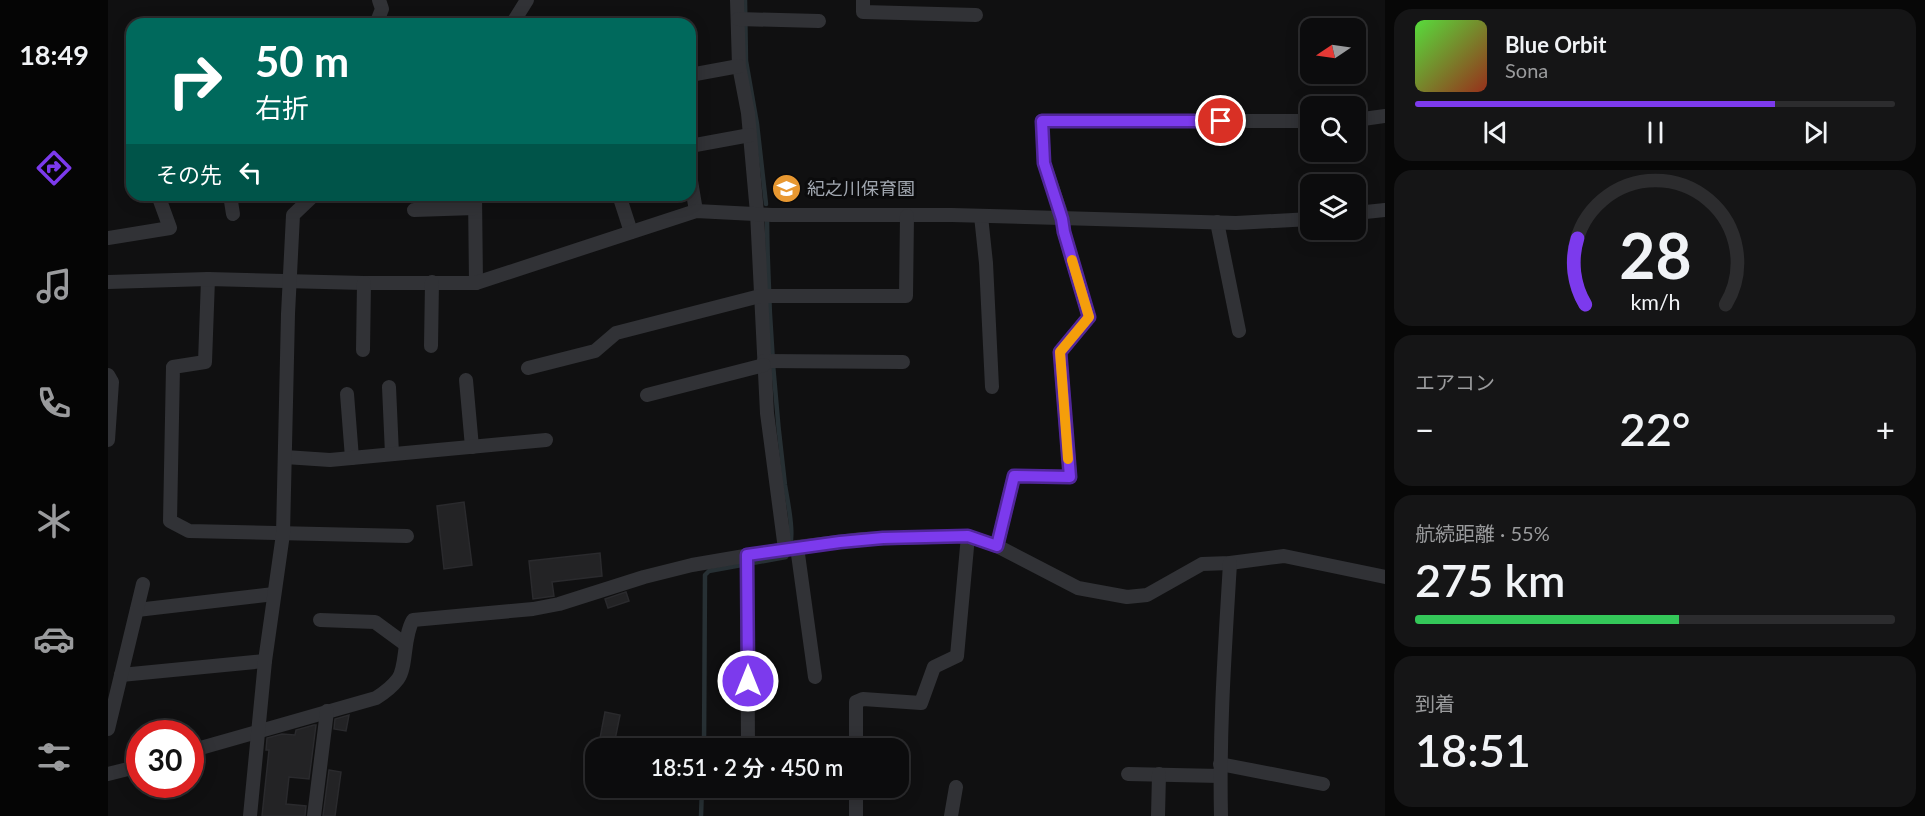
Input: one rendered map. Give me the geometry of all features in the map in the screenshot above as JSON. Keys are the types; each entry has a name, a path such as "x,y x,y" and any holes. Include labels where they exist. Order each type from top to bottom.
{"street":[{"path":"378,18 382,9 379,0"},
{"path":"516,18 527,0"},
{"path":"737,0 742,19 739,66 750,135 766,296 769,362 767,413 815,677"},
{"path":"863,0 863,12 976,15"},
{"path":"742,19 819,21"},
{"path":"696,74 739,66"},
{"path":"1366,119 1385,116"},
{"path":"997,546 1014,476 1070,477 1060,352 1089,317 1044,163 1042,121 1300,121"},
{"path":"696,145 750,135"},
{"path":"108,238 170,228 160,201"},
{"path":"231,201 233,214"},
{"path":"250,816 265,661 283,534 294,215 307,201"},
{"path":"414,210 475,201 476,283"},
{"path":"621,201 631,232"},
{"path":"694,201 696,212"},
{"path":"1366,212 1385,210"},
{"path":"108,282 208,279 476,283 696,212 1217,222 1300,220"},
{"path":"528,368 596,351 616,333 766,296 906,296 907,216"},
{"path":"981,216 986,263 992,387"},
{"path":"1217,222 1239,331"},
{"path":"208,279 206,362 173,367 170,521 189,531 407,536"},
{"path":"431,346 432,282"},
{"path":"363,350 364,283"},
{"path":"647,395 769,362 903,362"},
{"path":"108,375 112,382 108,440"},
{"path":"466,380 472,447"},
{"path":"389,387 392,454"},
{"path":"347,394 352,458"},
{"path":"285,457 330,460 546,440"},
{"path":"856,738 856,702 863,699 921,703 934,667 957,656 968,536"},
{"path":"204,747 376,698 399,678 408,629 413,620 533,609 559,604 644,577 692,565 747,561 791,548 862,539 968,536 997,546 1078,588 1127,597 1147,595 1202,564 1284,556 1385,577"},
{"path":"747,561 748,738"},
{"path":"1221,816 1222,691 1230,563"},
{"path":"108,729 143,584"},
{"path":"137,610 274,594"},
{"path":"320,620 375,622 405,644"},
{"path":"121,675 265,661"},
{"path":"314,816 327,711"},
{"path":"108,774 126,770"},
{"path":"1128,774 1220,770 1323,784"},
{"path":"1158,774 1158,816"},
{"path":"951,816 956,787"},
{"path":"856,798 856,816"}],"building":[{"path":"464,502 472,565 444,569 437,506"},
{"path":"600,553 602,576 552,582 554,596 533,599 529,561"},
{"path":"626,592 629,601 608,608 605,599"},
{"path":"605,712 620,715 615,738 600,738"},
{"path":"349,715 346,731 334,729 335,719"},
{"path":"316,725 309,779 289,777 286,804 306,806 305,816 262,816 269,750 266,750 267,738 282,734 295,735 296,730"},
{"path":"329,770 341,772 335,816 323,816"}],"waterway":[{"path":"745,0 746,61 757,124 766,204"},
{"path":"704,738 705,575 709,571 786,557 791,542 791,522 781,452 772,352 767,219"},
{"path":"701,816 702,798"}],"slow traffic":[{"path":"1068,459 1060,352 1089,317 1072,260"}],"place":[{"name":"紀之川保育園","path":"786,189"}],"route":[{"path":"748,681 747,555 883,538 968,536 997,546 1014,476 1070,477 1060,352 1089,317 1044,163 1042,121 1221,121"}]}
